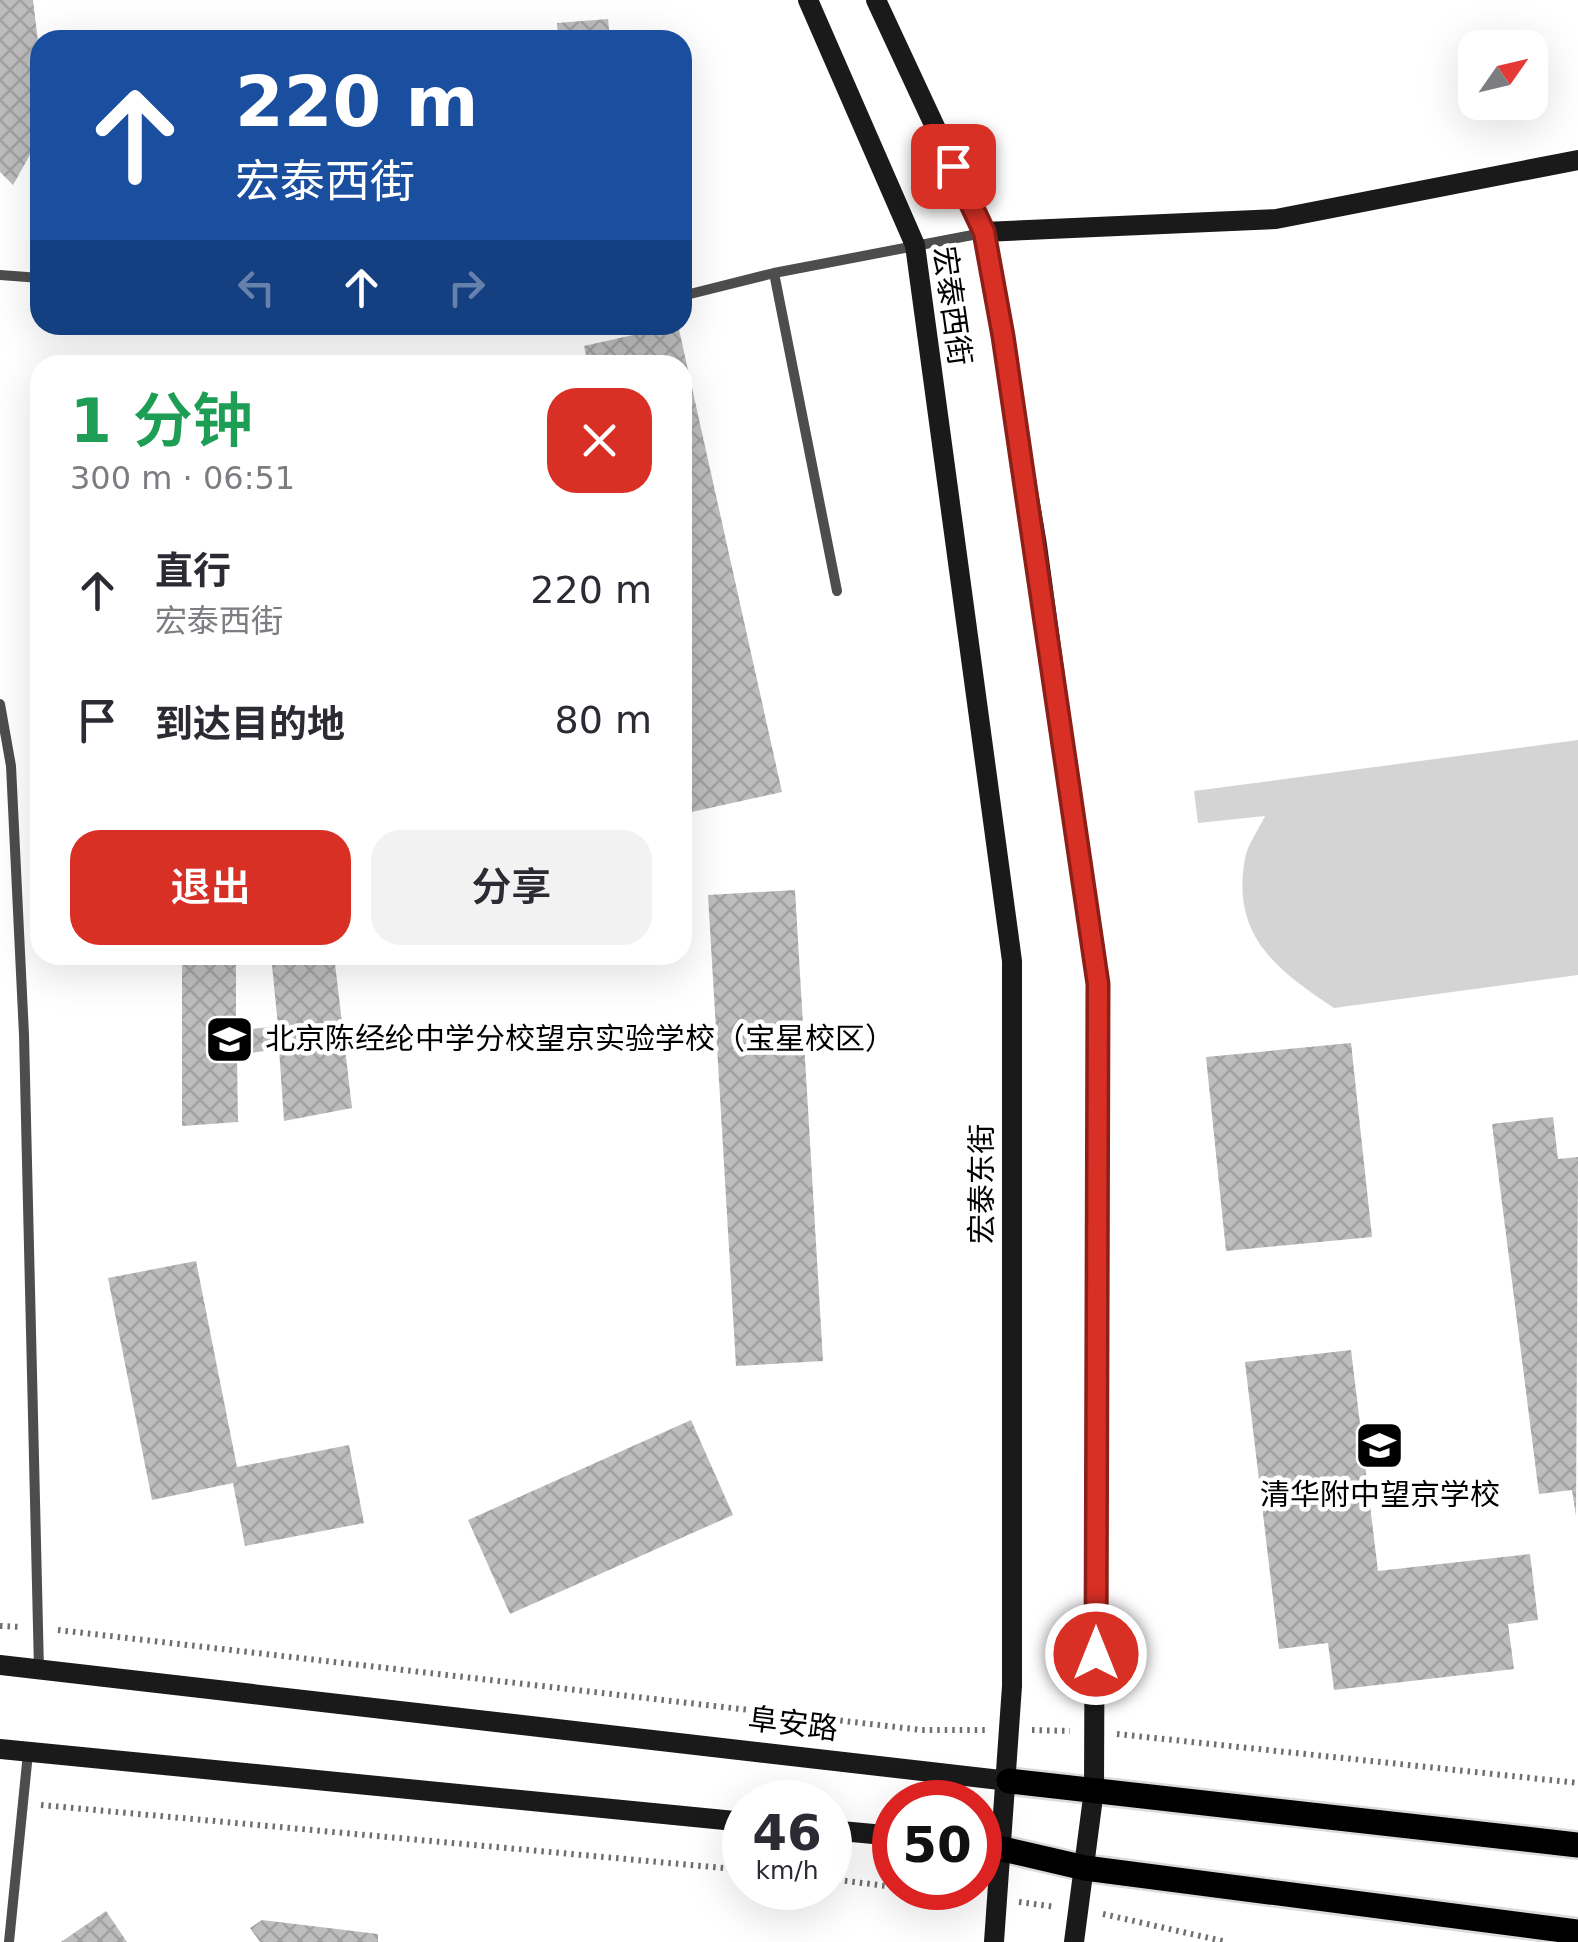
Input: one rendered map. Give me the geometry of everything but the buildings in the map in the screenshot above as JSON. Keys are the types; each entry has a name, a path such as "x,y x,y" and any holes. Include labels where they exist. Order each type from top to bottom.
{"main road":[{"name":"宏泰西街","path":"808,0 915,246 951,522"},
{"name":"宏泰西街","path":"876,0 984,232 1036,545 1098,984 1094,1790 1074,1942"},
{"path":"984,232 1276,219 1578,160"},
{"name":"宏泰东街","path":"951,522 1012,961 1010,1730 1008,1781 1002,1806"},
{"name":"阜安路","path":"0,1666 1578,1845"},
{"path":"0,1749 722,1820"},
{"path":"1002,1850 1085,1868 1578,1932"},
{"name":"宏泰东街","path":"993,1910 994,1942"}],"street":[{"path":"692,294 774,273 984,232"},
{"path":"774,273 837,591"},
{"path":"0,275 30,277"},
{"path":"0,704 12,766 24,1035 39,1670"},
{"path":"9,1942 28,1753"}],"path":[{"path":"0,1626 38,1627 922,1730 1095,1731 1578,1783"},
{"path":"22,1803 722,1868"}],"shaded area":[{"path":"1578,740 1578,975 1334,1008 1277,964 1252,929 1242,885 1245,858 1265,816 1198,823 1194,791"}],"place":[{"name":"北京陈经纶中学分校望京实验学校（宝星校区）","path":"230,1039"},
{"name":"清华附中望京学校","path":"1380,1446"}],"route":[{"path":"953,166 984,232 1003,336 1098,984 1096,1654"}]}
